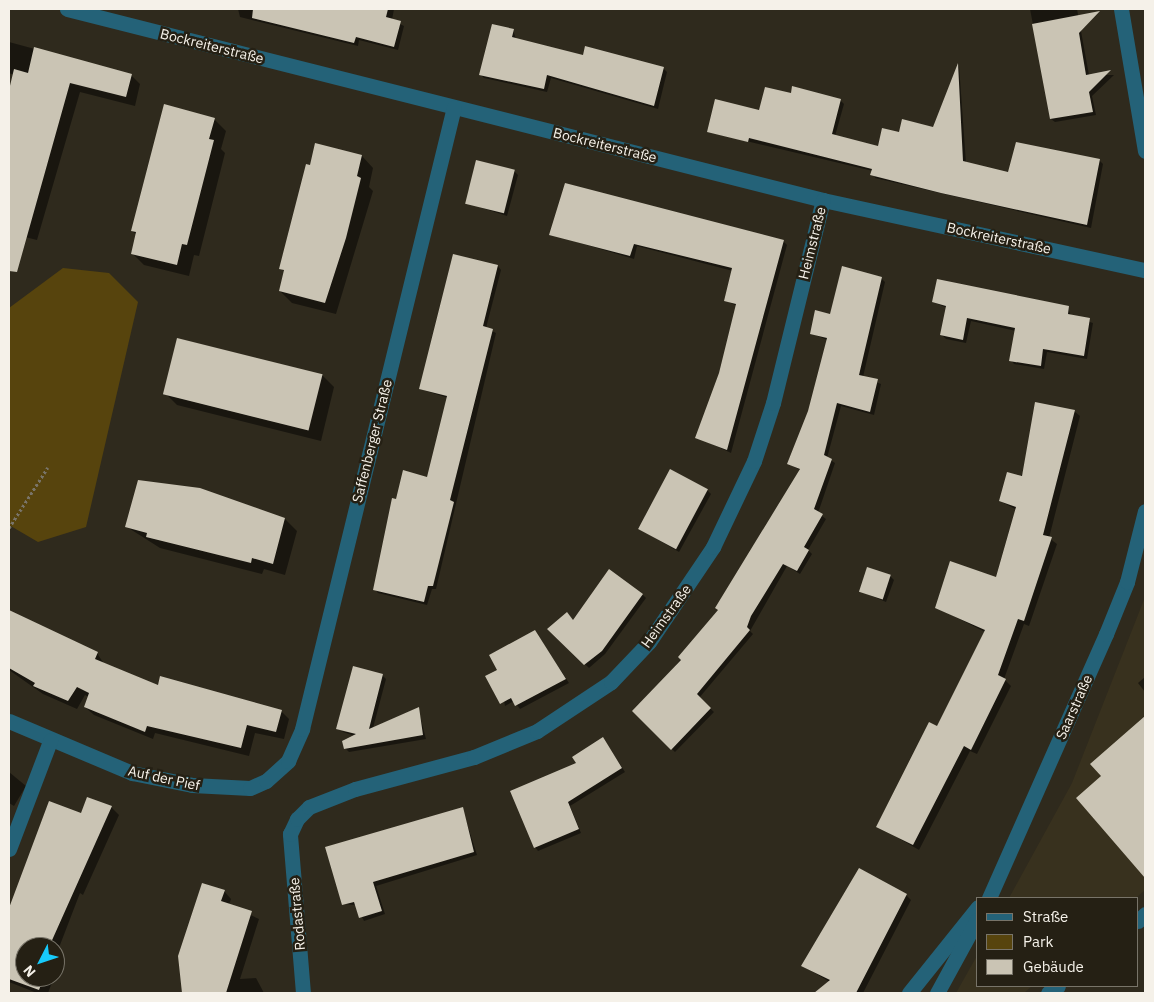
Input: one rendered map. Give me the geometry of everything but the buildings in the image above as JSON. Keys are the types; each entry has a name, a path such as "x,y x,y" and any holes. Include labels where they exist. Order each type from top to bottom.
{"street":[{"name":"Bockreiterstraße","path":"67,9 822,200 1145,270"},
{"path":"1121,9 1145,151"},
{"name":"Saffenberger Straße","path":"279,771 302,729 454,107"},
{"name":"Heimstraße","path":"290,834 309,807 355,789 474,757 538,731 610,682 650,642 714,547 754,461 773,403 822,200"},
{"name":"Saarstraße","path":"990,894 1127,582 1145,511"},
{"name":"Auf der Pief","path":"9,721 50,741 132,773 192,785 250,788 279,771"},
{"path":"9,850 50,741"},
{"name":"Rodastraße","path":"290,834 303,993"},
{"path":"909,993 976,909"},
{"path":"937,993 976,922"}],"path":[{"path":"9,528 48,467"}],"shaded area":[{"path":"1145,597 1145,890 1137,897 1010,897 1072,783"},
{"path":"976,958 976,987 1031,987 1024,993 956,993"}],"green space":[{"path":"63,268 109,273 138,302 86,527 38,542 9,525 9,308"}]}
